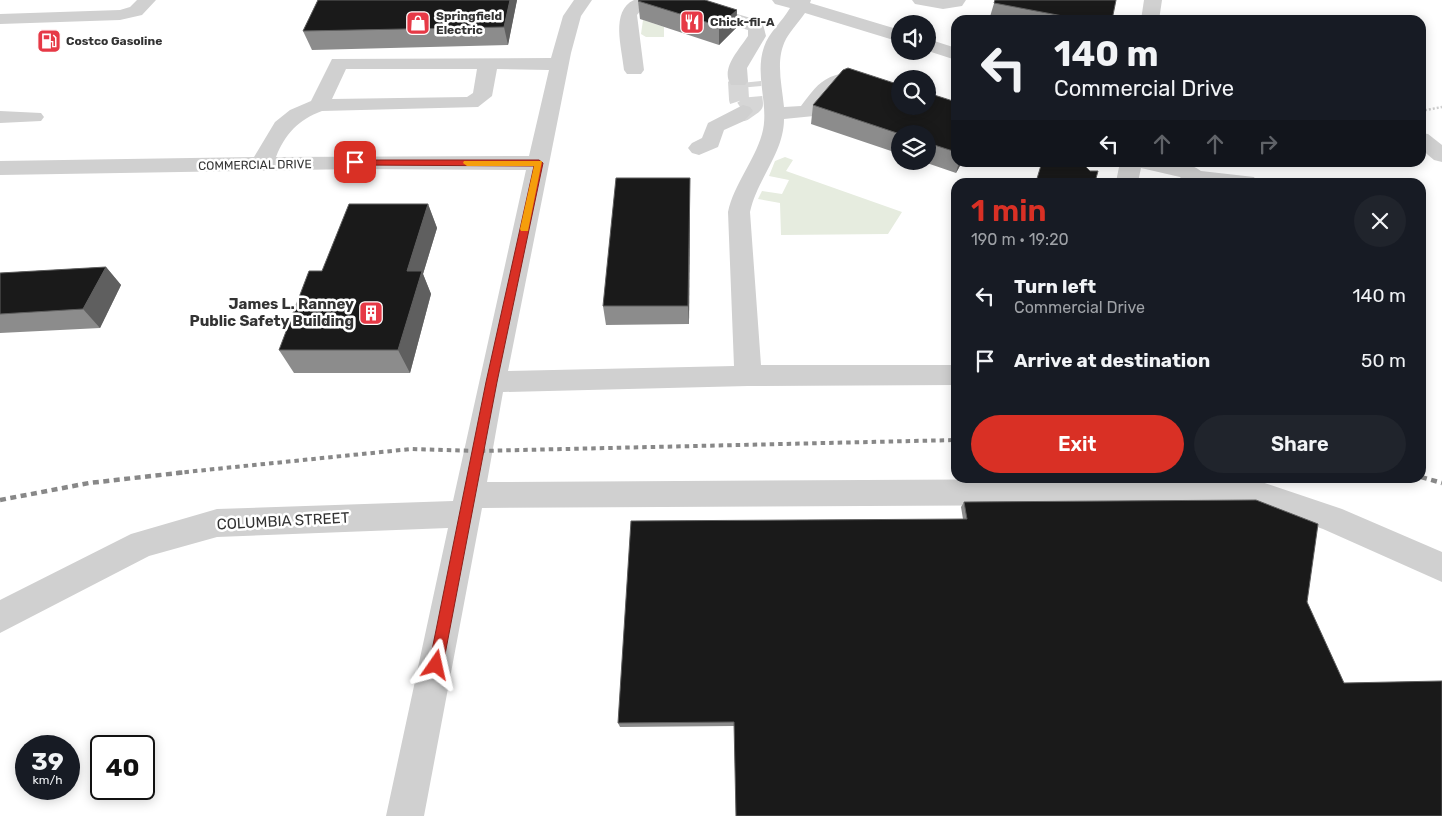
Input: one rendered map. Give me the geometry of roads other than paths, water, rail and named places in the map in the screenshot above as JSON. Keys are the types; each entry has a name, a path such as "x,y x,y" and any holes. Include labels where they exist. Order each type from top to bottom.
{"street":[{"path":"0,19 120,16 136,11 147,0"},
{"path":"405,816 492,382 560,64 572,16 583,0"},
{"path":"634,70 628,15 632,7 649,0"},
{"path":"671,0 748,23 757,28 757,36 738,68 745,82"},
{"path":"781,0 801,3 891,33"},
{"path":"921,0 943,4 956,2 957,0"},
{"path":"1151,15 1153,0"},
{"path":"748,376 739,212 744,188 769,144 773,132 770,76 772,51 784,27 801,3"},
{"path":"936,48 951,52"},
{"path":"319,105 336,65 344,62 560,64"},
{"path":"262,164 269,145 286,120 302,110 319,105 472,103 482,96 488,64"},
{"path":"773,113 808,112 829,86 840,80 858,81 891,92"},
{"path":"699,148 712,142 715,127 737,117 744,111"},
{"path":"0,117 34,117"},
{"path":"1426,138 1442,136"},
{"path":"1426,142 1442,155"},
{"name":"COMMERCIAL DRIVE","path":"0,168 262,164 539,163"},
{"path":"1165,167 1187,172 1193,178"},
{"path":"492,382 748,376 951,375"},
{"name":"COLUMBIA STREET","path":"0,617 142,544 217,523 468,505 1250,491 1330,518 1442,567"}],"tunnel":[{"path":"738,81 739,99 743,111 753,104 751,82"}],"railway":[{"path":"176,473 411,449 478,451 951,440"},
{"path":"0,500 89,483 187,472"},
{"path":"1426,478 1442,483"}],"place":[{"name":"Chick-fil-A","path":"692,22"},
{"name":"Springfield Electric","path":"418,23"},
{"name":"Costco Gasoline","path":"49,41"},
{"name":"James L. Ranney Public Safety Building","path":"371,313"}]}
